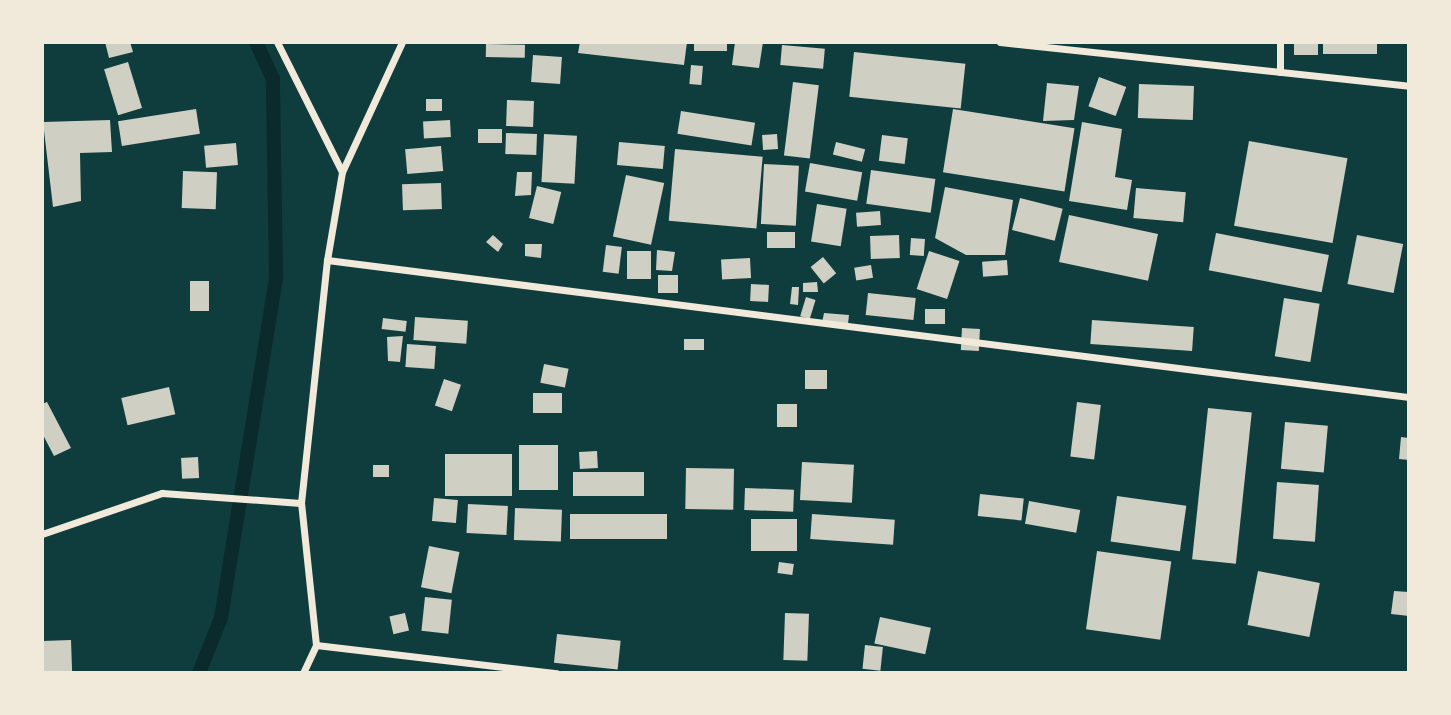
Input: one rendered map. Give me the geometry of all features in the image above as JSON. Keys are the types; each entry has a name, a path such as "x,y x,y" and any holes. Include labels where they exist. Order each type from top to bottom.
{"street":[{"path":"277,42 342,172"},
{"path":"303,673 316,645 301,503 327,260 342,172 402,42"},
{"path":"1000,42 1409,86"},
{"path":"1280,42 1280,72"},
{"path":"327,260 1409,397"},
{"path":"42,534 162,493 301,503"},
{"path":"316,645 556,673"}],"building":[{"path":"105,42 130,42 133,52 109,58"},
{"path":"580,42 687,42 684,65 578,53"},
{"path":"694,42 727,42 727,51 694,51"},
{"path":"735,42 763,42 759,68 732,65"},
{"path":"1294,42 1318,42 1318,55 1294,55"},
{"path":"1323,42 1377,42 1377,54 1323,54"},
{"path":"486,44 525,45 525,58 486,57"},
{"path":"782,45 825,49 823,69 780,65"},
{"path":"854,52 965,64 961,108 849,97"},
{"path":"533,55 562,57 560,84 531,82"},
{"path":"128,62 142,108 118,115 104,69"},
{"path":"691,65 703,66 701,85 689,84"},
{"path":"1099,77 1126,87 1116,116 1088,106"},
{"path":"793,82 819,85 810,159 784,155"},
{"path":"1047,83 1079,86 1074,120 1043,121"},
{"path":"1139,84 1194,86 1193,120 1138,118"},
{"path":"426,99 442,99 442,111 426,111"},
{"path":"507,100 534,101 533,127 506,126"},
{"path":"196,109 200,134 122,146 118,121"},
{"path":"953,109 1074,128 1064,191 943,172"},
{"path":"681,111 755,123 751,145 677,134"},
{"path":"110,120 112,152 80,153 81,201 53,207 43,122"},
{"path":"450,120 451,137 424,138 423,121"},
{"path":"1082,122 1122,129 1115,177 1132,180 1127,210 1069,201"},
{"path":"478,129 502,129 502,143 478,143"},
{"path":"506,133 537,134 536,155 505,154"},
{"path":"544,134 577,136 574,184 541,182"},
{"path":"777,134 778,149 763,150 762,135"},
{"path":"882,135 908,138 905,164 879,161"},
{"path":"1249,141 1347,158 1333,243 1234,226"},
{"path":"619,142 665,146 663,169 617,165"},
{"path":"836,142 865,149 862,162 833,155"},
{"path":"236,143 238,165 206,168 204,146"},
{"path":"441,146 443,171 407,174 405,149"},
{"path":"675,149 763,157 756,228 669,221"},
{"path":"810,163 862,172 857,201 805,192"},
{"path":"764,164 799,166 796,226 761,224"},
{"path":"871,170 935,179 931,213 866,204"},
{"path":"183,171 217,172 216,209 182,208"},
{"path":"517,172 532,172 531,195 515,196"},
{"path":"626,175 664,183 651,245 613,237"},
{"path":"441,183 442,209 403,210 402,184"},
{"path":"537,186 561,192 553,224 529,218"},
{"path":"945,187 1013,200 1005,255 966,255 935,238"},
{"path":"1136,188 1186,192 1183,222 1133,218"},
{"path":"1020,198 1063,209 1055,241 1012,230"},
{"path":"817,204 847,209 841,246 811,242"},
{"path":"880,211 881,225 857,227 856,213"},
{"path":"1069,215 1158,234 1148,281 1059,262"},
{"path":"767,232 795,232 795,248 767,248"},
{"path":"1216,233 1329,255 1322,292 1209,270"},
{"path":"493,235 503,244 498,252 486,242"},
{"path":"899,235 900,258 871,259 870,236"},
{"path":"1357,235 1403,244 1394,293 1347,284"},
{"path":"911,238 925,239 924,256 910,255"},
{"path":"525,244 542,244 541,258 525,256"},
{"path":"606,245 622,247 619,274 603,272"},
{"path":"657,250 675,252 672,271 656,270"},
{"path":"627,251 651,251 651,279 627,279"},
{"path":"929,251 959,261 947,299 917,289"},
{"path":"823,257 836,273 824,283 811,267"},
{"path":"750,258 751,278 722,279 721,260"},
{"path":"1007,260 1008,275 983,277 982,262"},
{"path":"871,265 873,278 856,280 854,268"},
{"path":"658,275 678,275 678,293 658,293"},
{"path":"190,281 209,281 209,311 190,311"},
{"path":"817,282 818,292 803,292 803,283"},
{"path":"751,284 769,285 768,302 750,301"},
{"path":"792,287 799,287 798,305 790,304"},
{"path":"868,293 916,298 913,320 866,315"},
{"path":"806,297 816,300 810,319 800,316"},
{"path":"1284,298 1320,304 1310,362 1275,356"},
{"path":"925,309 945,309 945,324 925,324"},
{"path":"824,313 849,315 848,324 822,323"},
{"path":"415,317 468,321 466,344 413,340"},
{"path":"383,318 407,321 405,332 382,329"},
{"path":"1092,320 1194,327 1192,351 1090,344"},
{"path":"962,328 980,329 979,351 961,350"},
{"path":"403,336 400,362 388,361 387,337"},
{"path":"684,339 704,339 704,350 684,350"},
{"path":"407,344 436,346 434,369 405,367"},
{"path":"544,364 569,369 565,387 540,383"},
{"path":"805,370 827,370 827,389 805,389"},
{"path":"444,379 461,385 452,411 435,405"},
{"path":"169,387 175,414 128,425 121,398"},
{"path":"533,393 562,393 562,413 533,413"},
{"path":"47,402 71,448 54,456 42,433 42,404"},
{"path":"1077,402 1101,405 1094,460 1070,457"},
{"path":"777,404 797,404 797,427 777,427"},
{"path":"1208,408 1252,413 1236,564 1192,559"},
{"path":"1285,422 1328,426 1324,473 1281,469"},
{"path":"1401,437 1409,438 1409,460 1399,459"},
{"path":"519,445 558,445 558,490 519,490"},
{"path":"597,451 598,468 580,469 579,452"},
{"path":"445,454 512,454 512,496 445,496"},
{"path":"198,457 199,478 182,479 181,458"},
{"path":"802,462 854,465 852,503 800,500"},
{"path":"373,465 389,465 389,477 373,477"},
{"path":"686,468 734,469 733,510 685,509"},
{"path":"573,472 644,472 644,496 573,496"},
{"path":"1277,482 1319,485 1315,542 1273,539"},
{"path":"745,488 794,490 793,512 744,510"},
{"path":"980,494 1024,499 1021,520 978,516"},
{"path":"1117,496 1186,506 1180,551 1111,542"},
{"path":"434,498 458,500 456,523 432,521"},
{"path":"1029,501 1080,510 1076,533 1025,524"},
{"path":"468,504 508,506 506,535 466,533"},
{"path":"515,508 562,510 561,542 514,540"},
{"path":"570,514 667,514 667,539 570,539"},
{"path":"812,514 895,520 893,545 810,539"},
{"path":"751,519 797,519 797,551 751,551"},
{"path":"429,546 459,552 451,593 421,587"},
{"path":"1097,551 1171,561 1160,640 1086,629"},
{"path":"779,562 794,564 792,575 777,573"},
{"path":"1258,571 1320,583 1309,637 1248,625"},
{"path":"1394,591 1409,592 1409,616 1391,614"},
{"path":"425,597 452,600 448,634 421,631"},
{"path":"405,613 409,631 393,634 389,617"},
{"path":"785,613 809,614 807,661 783,660"},
{"path":"880,617 931,628 925,654 874,643"},
{"path":"557,634 621,641 618,670 554,663"},
{"path":"71,640 72,673 43,673 42,641"},
{"path":"865,645 883,647 880,671 862,669"}],"waterway":[{"path":"199,673 221,618 276,278 273,79 256,42"}]}
